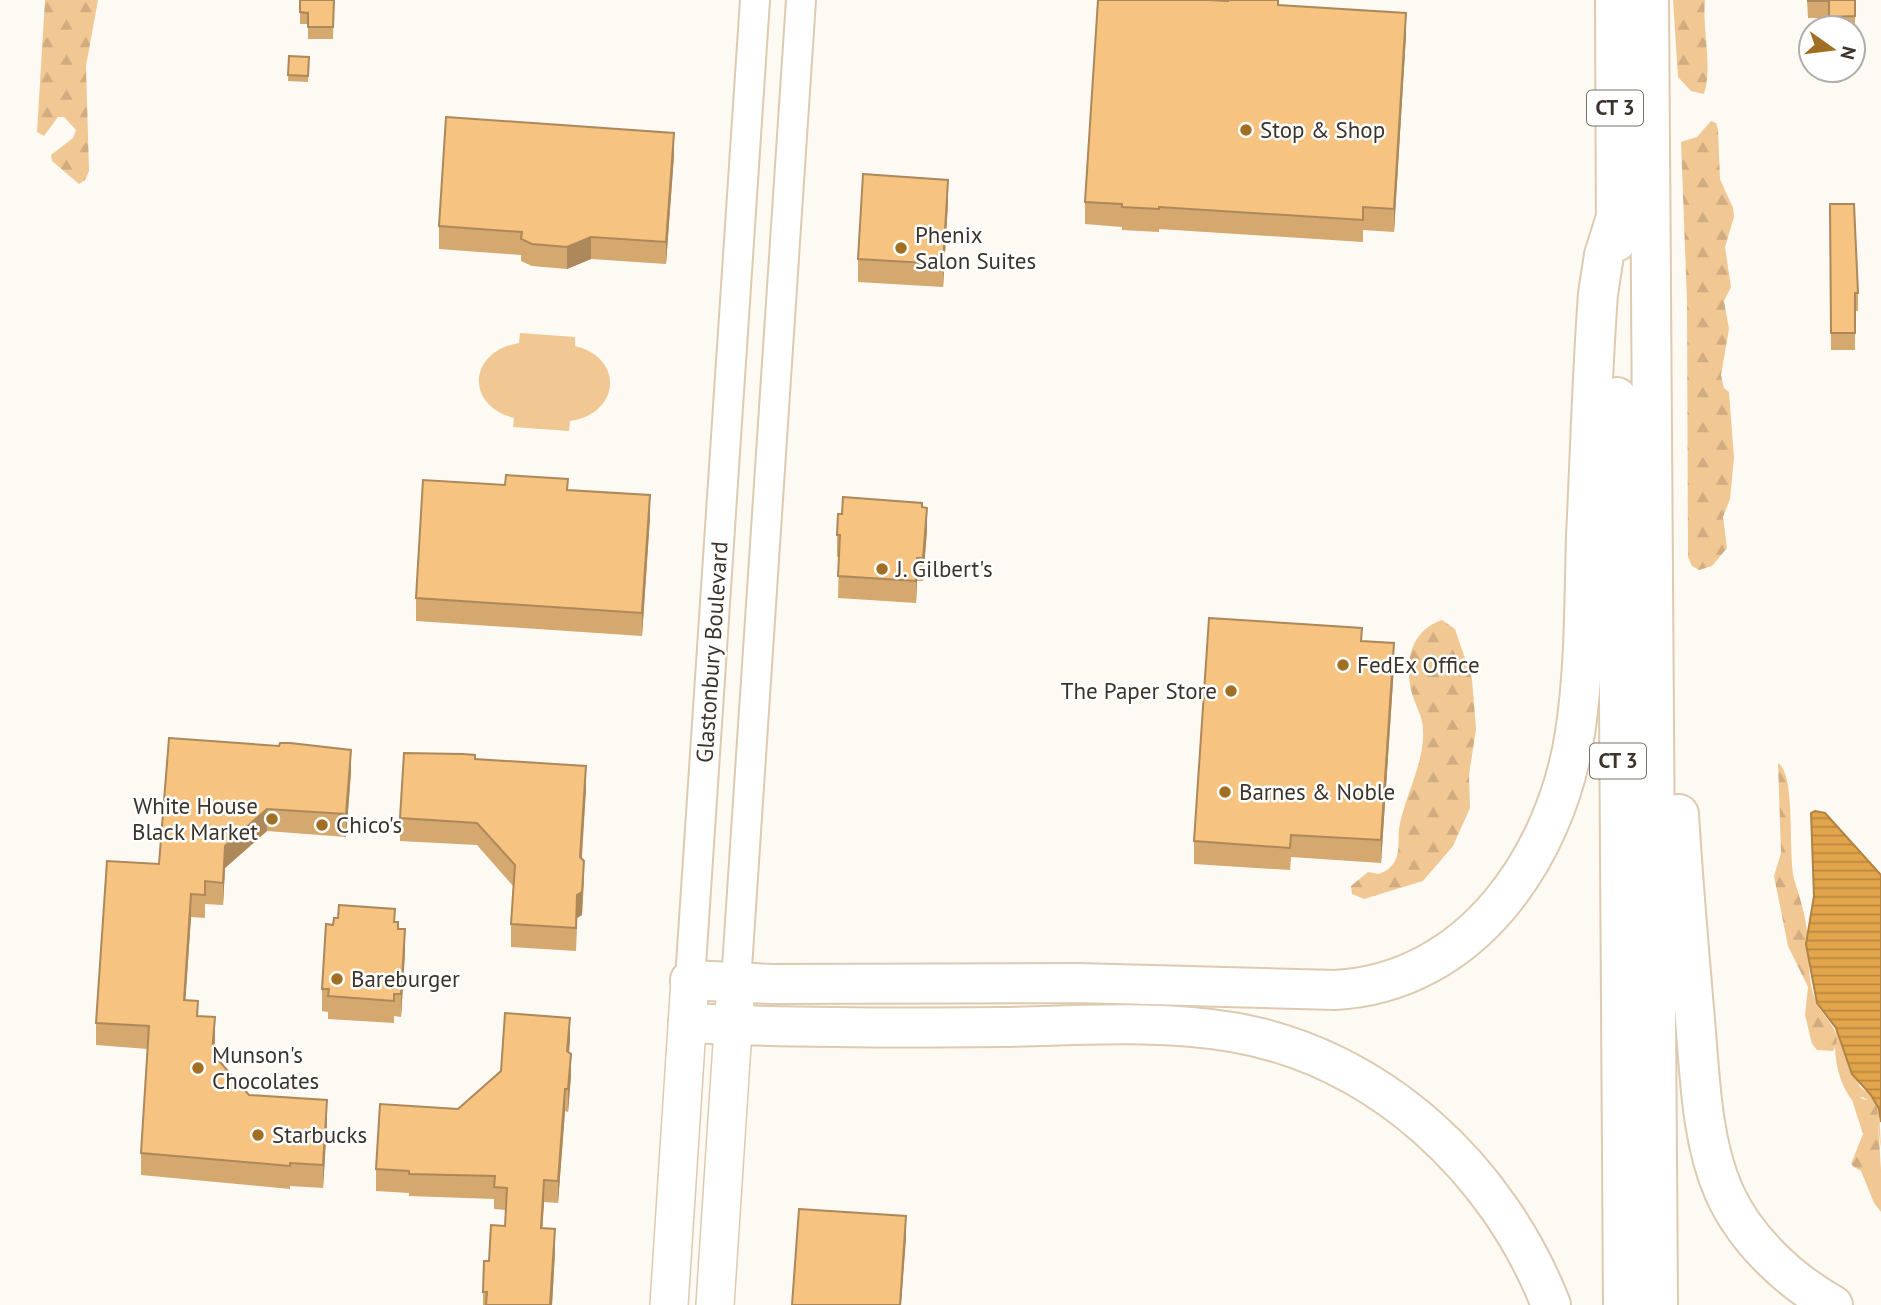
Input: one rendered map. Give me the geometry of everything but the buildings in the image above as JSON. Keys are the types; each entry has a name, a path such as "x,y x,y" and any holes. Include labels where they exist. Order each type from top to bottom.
{"highway":[{"name":"CT 3","path":"1615,0 1623,1305"},
{"name":"CT 3","path":"1649,0 1658,1305"},
{"path":"690,979 736,983 1077,983 1347,989 1380,984 1417,970 1452,951 1476,932 1506,898 1535,849 1560,790 1575,735 1581,659 1597,305 1604,256 1615,217"},
{"path":"1653,612 1672,673 1680,839 1695,1018 1705,1109 1716,1170 1734,1210 1755,1239 1789,1275 1837,1304"},
{"path":"688,1023 835,1028 1168,1026 1235,1032 1280,1044 1352,1074 1401,1105 1436,1134 1473,1172 1505,1214 1535,1266 1551,1305"}],"main road":[{"name":"Glastonbury Boulevard","path":"669,1305 690,979"},
{"name":"Glastonbury Boulevard","path":"715,1305 736,983"}],"street":[{"name":"Glastonbury Boulevard","path":"690,979 755,0"},
{"name":"Glastonbury Boulevard","path":"736,983 800,0"},
{"path":"730,372 776,376"},
{"path":"728,415 773,418"}],"green space":[{"path":"45,0 98,0 86,66 89,171 85,180 79,184 52,161 51,155 73,138 76,130 64,117 58,117 44,136 37,132"},
{"path":"1673,0 1705,0 1708,72 1704,94 1691,91 1678,77"},
{"path":"1711,121 1716,123 1718,130 1720,179 1733,208 1734,217 1725,247 1731,287 1724,301 1729,329 1721,375 1724,388 1729,392 1734,458 1730,499 1723,517 1727,548 1712,566 1699,570 1692,566 1688,557 1687,301 1681,142 1697,137"},
{"path":"520,333 575,337 575,346 591,352 609,373 607,397 599,408 587,416 570,421 569,431 513,427 514,418 498,411 487,402 480,391 482,367 490,356 502,348 519,343"},
{"path":"1442,620 1455,629 1472,679 1476,729 1469,775 1470,808 1453,846 1423,881 1364,899 1352,894 1351,886 1368,872 1384,872 1395,861 1399,829 1421,755 1423,725 1411,690 1410,657 1417,639 1424,631"},
{"path":"1778,763 1788,783 1793,870 1806,924 1811,985 1817,1004 1837,1038 1833,1051 1817,1050 1812,1044 1805,1015 1808,987 1788,946 1774,876 1781,853"},
{"path":"1836,1027 1860,1087 1871,1095 1879,1109 1881,1147 1873,1107 1863,1097 1852,1100 1842,1083 1836,1055"},
{"path":"1857,1097 1873,1102 1877,1108 1881,1170 1877,1172 1861,1171 1851,1164 1863,1134 1852,1100"},
{"path":"1881,1170 1881,1212 1874,1203 1861,1171"}],"shaded area":[{"path":"1811,813 1825,813 1881,875 1881,1122 1879,1109 1871,1095 1852,1074 1836,1028 1817,1003 1806,944 1814,896"}],"place":[{"name":"Stop & Shop","path":"1246,130"},
{"name":"Phenix Salon Suites","path":"901,248"},
{"name":"J. Gilbert's","path":"882,569"},
{"name":"FedEx Office","path":"1343,665"},
{"name":"The Paper Store","path":"1231,691"},
{"name":"Barnes & Noble","path":"1225,792"},
{"name":"White House Black Market","path":"272,819"},
{"name":"Chico's","path":"322,825"},
{"name":"Bareburger","path":"337,979"},
{"name":"Munson's Chocolates","path":"198,1068"},
{"name":"Starbucks","path":"258,1135"}]}
